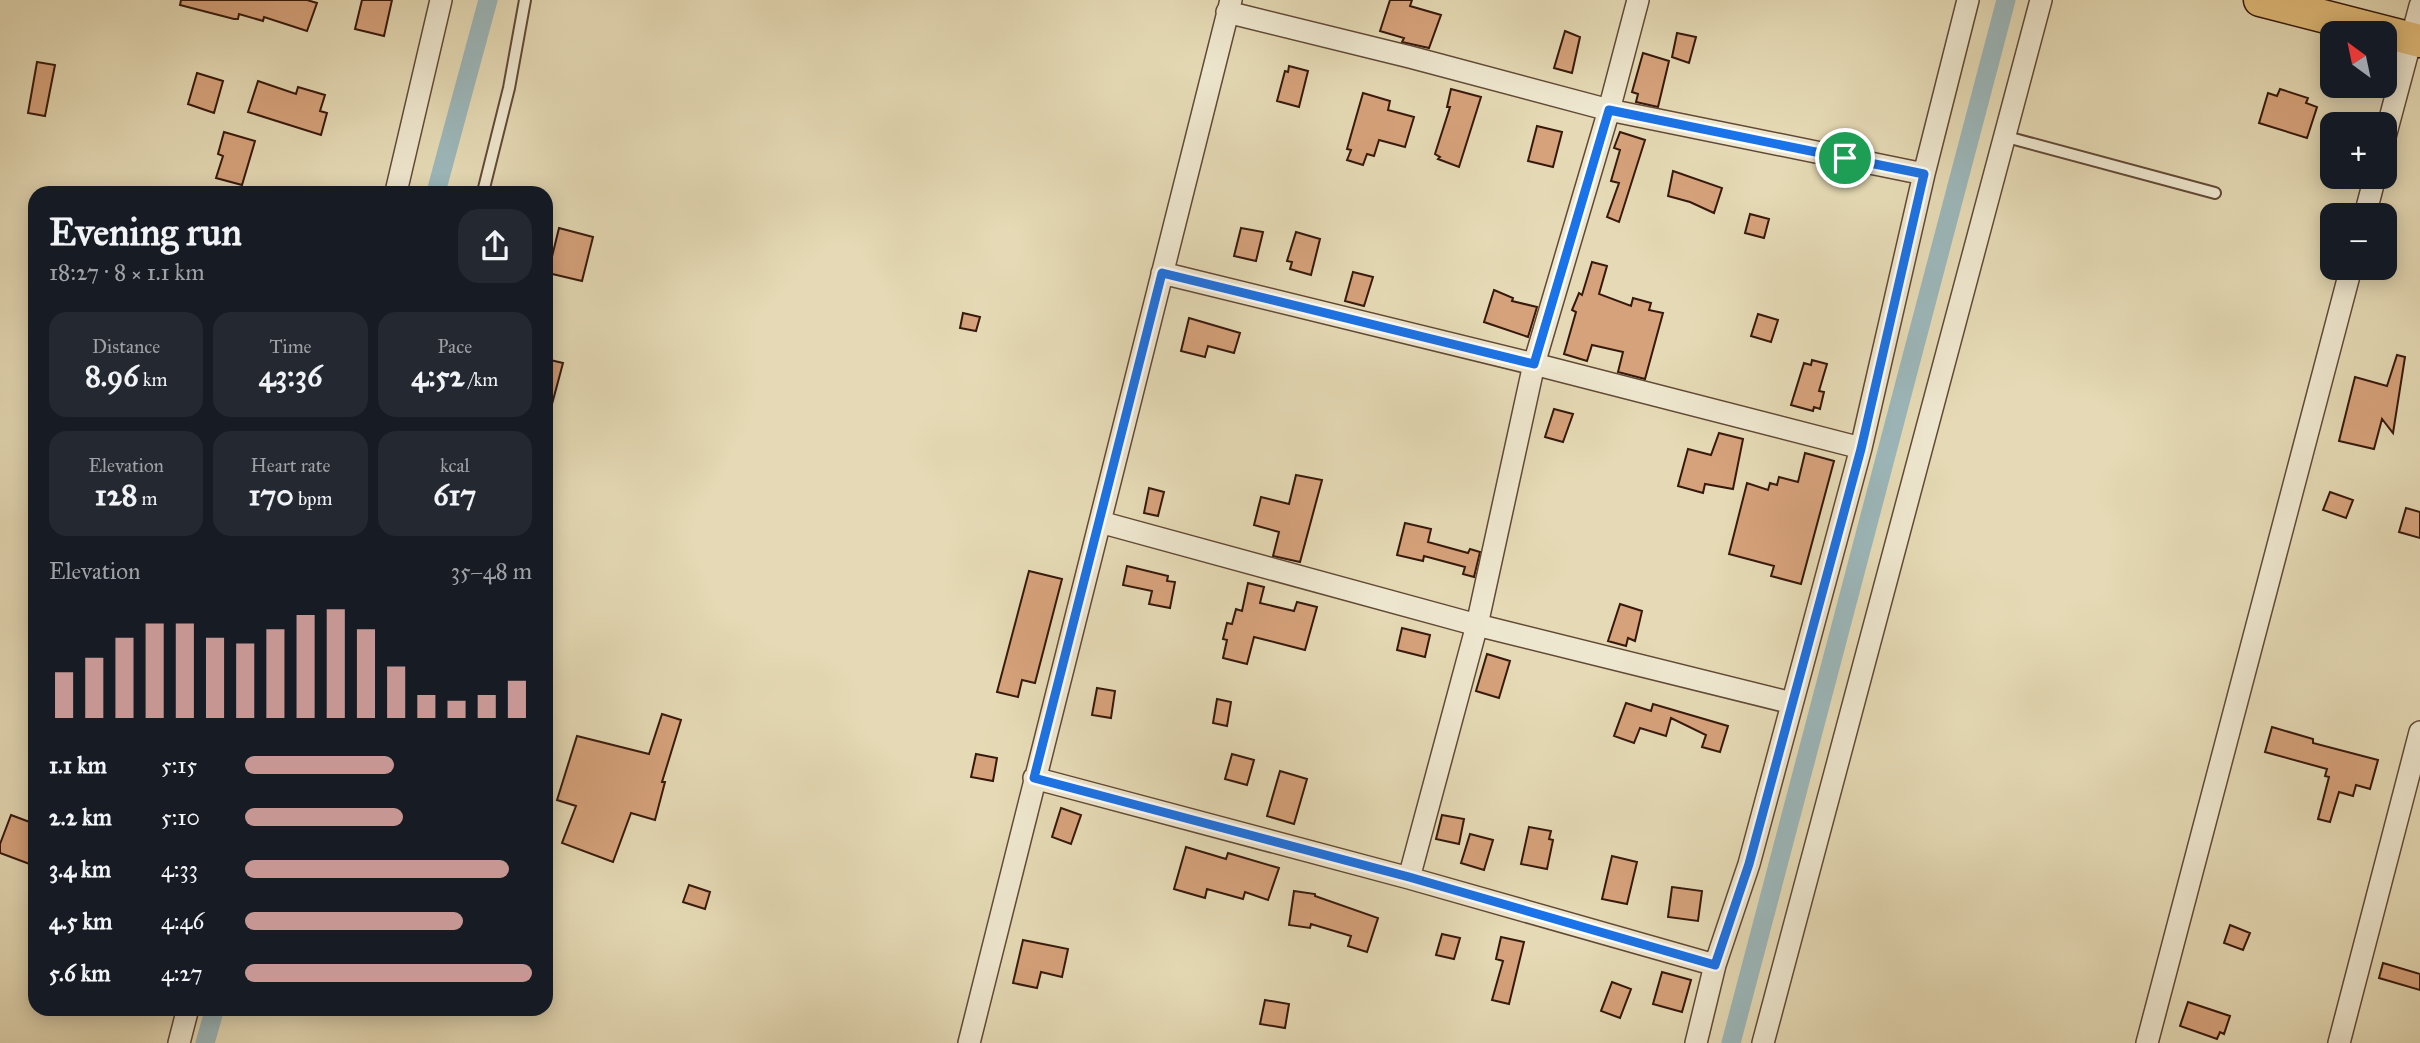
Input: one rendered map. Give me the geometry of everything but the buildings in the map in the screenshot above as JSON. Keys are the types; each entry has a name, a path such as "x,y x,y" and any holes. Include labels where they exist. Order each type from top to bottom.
{"main road":[{"path":"2260,0 2416,40"}],"street":[{"path":"397,186 441,0"},
{"path":"1409,877 1477,625 1534,364 1609,110 1638,0"},
{"path":"1696,1043 1715,965 1749,864 1861,449 1924,174 1968,0"},
{"path":"1763,1043 2041,0"},
{"path":"969,1043 1229,6 1609,110 1924,174"},
{"path":"2393,112 2416,40 2420,6"},
{"path":"1162,273 1534,364 1861,449"},
{"path":"2147,1043 2348,280"},
{"path":"1100,522 1477,625 1792,703"},
{"path":"2339,1043 2420,732"},
{"path":"1034,778 1409,877 1715,965"},
{"path":"179,1043 186,1016"}],"lane":[{"path":"484,186 509,88 525,0"},
{"path":"2003,136 2215,193"}],"waterway":[{"path":"438,186 488,0"},
{"path":"1731,1043 2006,0"},
{"path":"205,1043 213,1016"}],"route":[{"path":"1609,110 1845,158 1924,174 1861,449 1749,864 1715,965 1409,877 1034,778 1162,273 1534,364 1609,110"}]}
